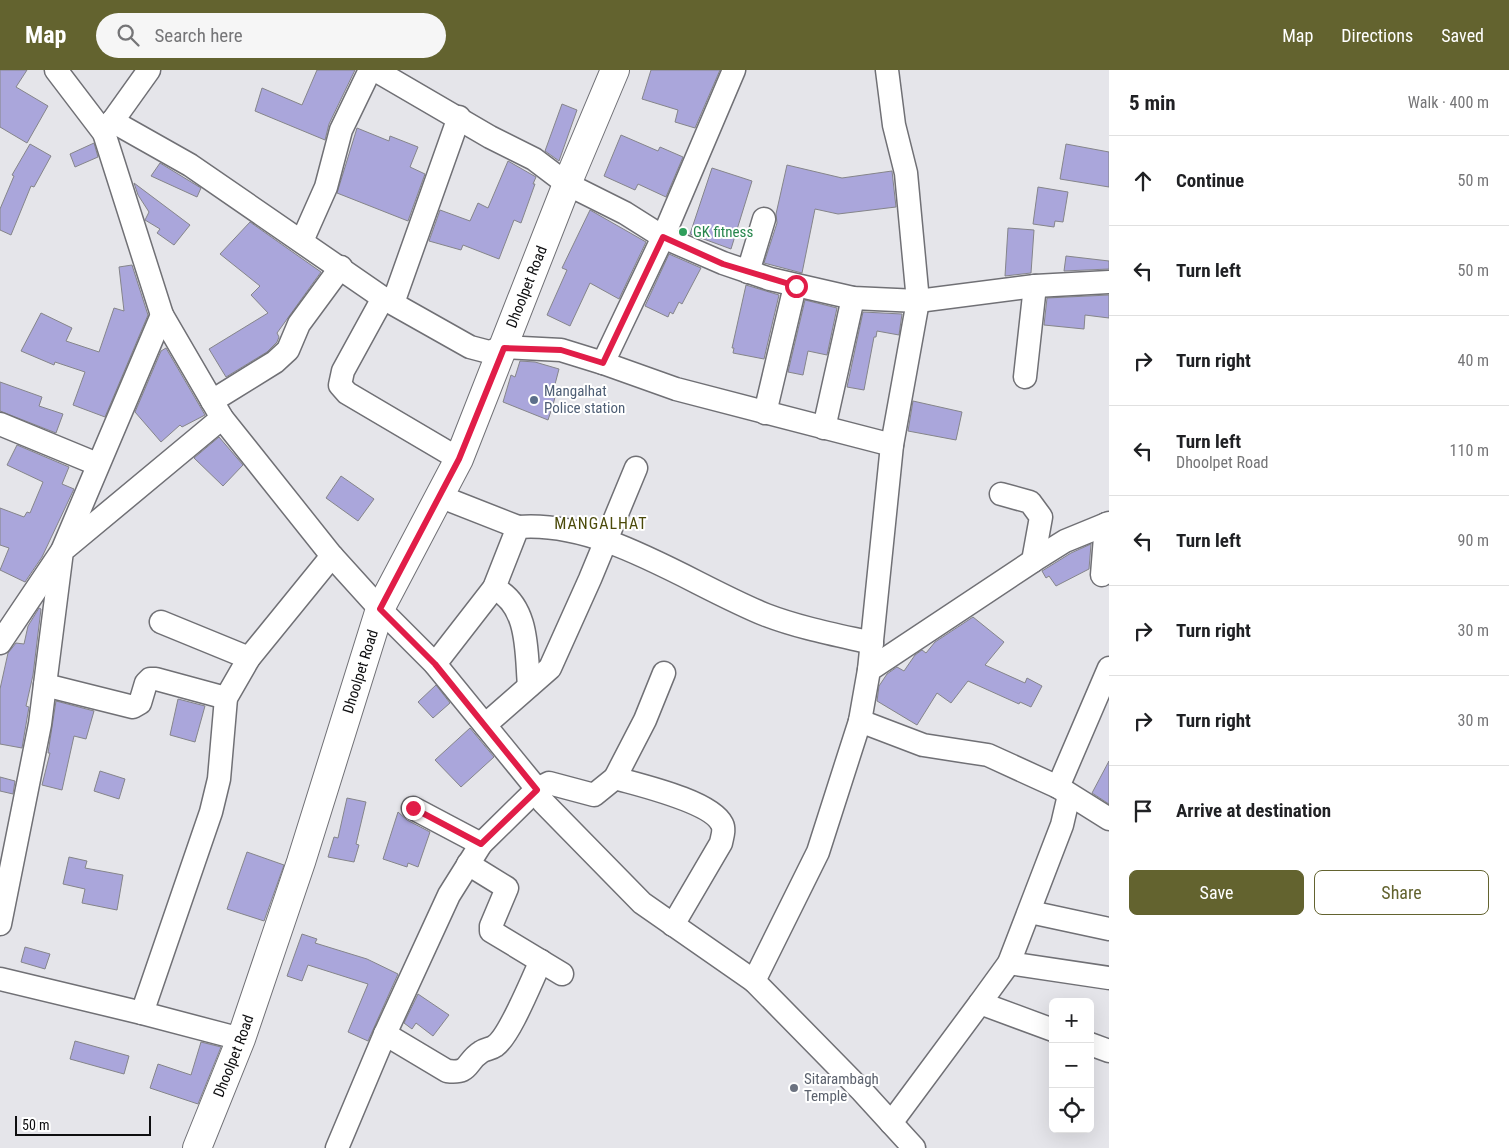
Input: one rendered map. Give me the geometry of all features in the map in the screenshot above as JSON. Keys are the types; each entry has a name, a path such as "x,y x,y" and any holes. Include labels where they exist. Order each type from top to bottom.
{"main road":[{"name":"Dhoolpet Road","path":"197,1148 241,1039 301,862 380,609 459,459 504,348 566,184 615,70"}],"street":[{"path":"56,70 108,127 190,165 388,300 470,347 489,352 504,348 561,350 676,389 892,445"},
{"path":"108,127 149,70"},
{"path":"302,241 326,187 341,130 370,70"},
{"path":"375,70 490,137 534,159 566,184 624,213 663,237 723,264 796,286 853,298 918,301 1035,286 1109,282"},
{"path":"603,363 663,237 734,70"},
{"path":"754,981 818,852 860,721 869,670 892,445 918,301 906,173 894,125 888,70"},
{"path":"459,118 388,300 343,371 340,385 347,393 459,459"},
{"path":"108,127 162,316 217,409 332,556 380,609 435,664 537,790 542,802 642,903 754,981 914,1148"},
{"path":"748,272 764,219"},
{"path":"0,924 40,724 62,551 217,409 288,350 299,324 340,267"},
{"path":"765,413 796,286"},
{"path":"1025,377 1035,286"},
{"path":"824,428 853,298"},
{"path":"0,643 62,551 97,464 162,316"},
{"path":"0,424 97,464"},
{"path":"485,725 550,668 590,579 636,468"},
{"path":"1001,494 1030,502 1041,518 1033,561"},
{"path":"439,496 518,527 538,525 605,540 659,563 712,591 768,615 872,643"},
{"path":"869,670 1065,541 1108,524 1102,575"},
{"path":"435,664 494,588 518,527"},
{"path":"142,1013 211,812 219,779 226,698 249,658 332,556"},
{"path":"494,588 503,592 525,629 529,655 529,686"},
{"path":"161,622 249,658"},
{"path":"891,1123 1009,963 1062,825 1064,791 1109,668"},
{"path":"337,1148 385,1034 449,895 481,844 537,790 549,783 594,795 616,778 664,673"},
{"path":"45,685 133,707 140,703 150,679 226,698"},
{"path":"860,721 923,745 988,755 1064,791 1109,819"},
{"path":"616,778 678,796 701,807 722,823 724,831 721,843 673,925"},
{"path":"413,808 481,844"},
{"path":"468,864 507,888 491,926 492,931 562,974"},
{"path":"1030,912 1109,929"},
{"path":"385,1034 447,1071 458,1072 466,1069 481,1052 496,1046 505,1035 541,961"},
{"path":"1009,963 1109,978"},
{"path":"0,979 241,1039"},
{"path":"980,1003 1049,1029"},
{"path":"1094,1045 1109,1051"}],"building":[{"path":"0,70 27,70 16,87 48,106 27,143 0,127"},
{"path":"317,70 355,70 329,124 325,140 255,111 262,88 302,105"},
{"path":"651,70 720,70 695,128 675,122 678,110 642,99"},
{"path":"562,104 577,110 559,161 545,151"},
{"path":"357,128 389,141 390,136 418,147 410,167 425,174 408,221 337,193"},
{"path":"621,135 658,151 660,147 683,157 666,197 638,184 635,190 604,176"},
{"path":"94,143 98,157 75,167 70,154"},
{"path":"30,144 51,156 34,187 31,186 11,235 0,230 0,209 14,176 12,175"},
{"path":"1066,144 1109,152 1109,187 1060,179"},
{"path":"508,161 536,177 521,223 514,220 499,259 463,245 461,250 429,241 440,210 470,221 478,203 488,208"},
{"path":"160,163 201,188 197,197 151,176"},
{"path":"787,165 842,178 892,171 896,207 838,214 815,209 802,273 764,263 777,223 776,214"},
{"path":"712,168 752,181 731,249 690,234"},
{"path":"134,183 190,225 174,245 157,233 160,229 145,220 149,212 138,195"},
{"path":"1038,187 1068,192 1063,222 1055,221 1054,227 1033,224"},
{"path":"590,210 646,242 619,299 590,283 570,326 547,315 567,270 562,268"},
{"path":"250,222 321,272 277,333 279,337 277,342 267,352 226,377 209,349 268,313 251,295 260,286 220,254"},
{"path":"1008,228 1034,230 1031,273 1005,276"},
{"path":"669,254 701,268 682,304 679,302 673,314 670,312 668,317 645,306"},
{"path":"1066,256 1109,261 1109,269 1064,271"},
{"path":"132,265 148,315 105,417 73,405 85,372 55,362 54,365 21,351 41,313 72,328 66,341 99,352 114,308 124,311 119,267"},
{"path":"746,285 779,295 764,359 733,353 734,348 732,348"},
{"path":"1109,295 1109,318 1085,315 1084,329 1044,325 1047,298"},
{"path":"805,300 837,308 827,355 808,351 803,375 788,372"},
{"path":"863,312 902,314 899,335 877,331 876,337 874,337 864,390 847,387"},
{"path":"166,348 205,415 182,427 180,425 161,442 135,412 161,351"},
{"path":"520,361 535,362 559,369 554,388 557,389 548,420 503,402 511,375 515,377"},
{"path":"0,382 42,397 39,406 63,414 56,433 0,411"},
{"path":"913,401 962,412 956,440 908,431"},
{"path":"219,437 243,465 223,486 194,458"},
{"path":"17,445 69,467 62,484 74,489 42,557 25,582 0,570 9,548 0,545 0,508 24,517 27,512 30,513 43,482 7,465"},
{"path":"341,476 374,499 358,521 326,498"},
{"path":"1091,544 1089,569 1056,586 1049,576 1046,578 1042,571 1071,553"},
{"path":"39,608 41,609 33,675 26,706 29,707 22,748 0,744 0,689 8,653 16,643 24,644 28,626"},
{"path":"973,617 1004,642 985,665 1025,683 1027,678 1042,686 1031,707 1020,702 1019,704 968,681 951,703 937,693 917,725 877,701 879,686 887,674 897,667 904,671 915,655 922,650 926,653 935,642"},
{"path":"436,685 450,703 433,718 418,702"},
{"path":"178,699 205,706 195,742 170,735"},
{"path":"56,701 94,711 86,739 74,736 62,790 42,785 50,753 48,753"},
{"path":"470,728 494,757 461,787 435,760"},
{"path":"1109,761 1109,804 1092,793"},
{"path":"100,771 125,779 119,799 94,791"},
{"path":"0,777 15,781 13,794 0,791"},
{"path":"347,798 366,802 356,844 359,845 354,862 328,857 334,837 338,838"},
{"path":"398,812 407,820 430,832 418,867 408,863 407,867 383,859"},
{"path":"247,852 284,865 264,921 227,909"},
{"path":"69,857 87,861 85,868 123,875 117,910 82,903 85,889 63,884"},
{"path":"302,934 317,939 315,943 367,959 398,974 368,1041 348,1032 368,984 308,965 302,981 287,976"},
{"path":"25,947 50,954 45,969 21,962"},
{"path":"418,994 449,1015 433,1036 416,1023 412,1029 404,1023"},
{"path":"75,1041 129,1056 124,1074 70,1059"},
{"path":"201,1042 221,1047 198,1104 150,1088 158,1064 191,1075"}],"place":[{"name":"GK fitness","path":"683,232"},
{"name":"Mangalhat Police station","path":"534,400"},
{"name":"Sitarambagh Temple","path":"794,1088"}],"district":[{"name":"MANGALHAT","path":"601,523"}],"route":[{"path":"413,808 481,844 537,790 435,664 380,609 459,459 504,348 561,350 603,363 663,237 723,264 796,286"}]}
